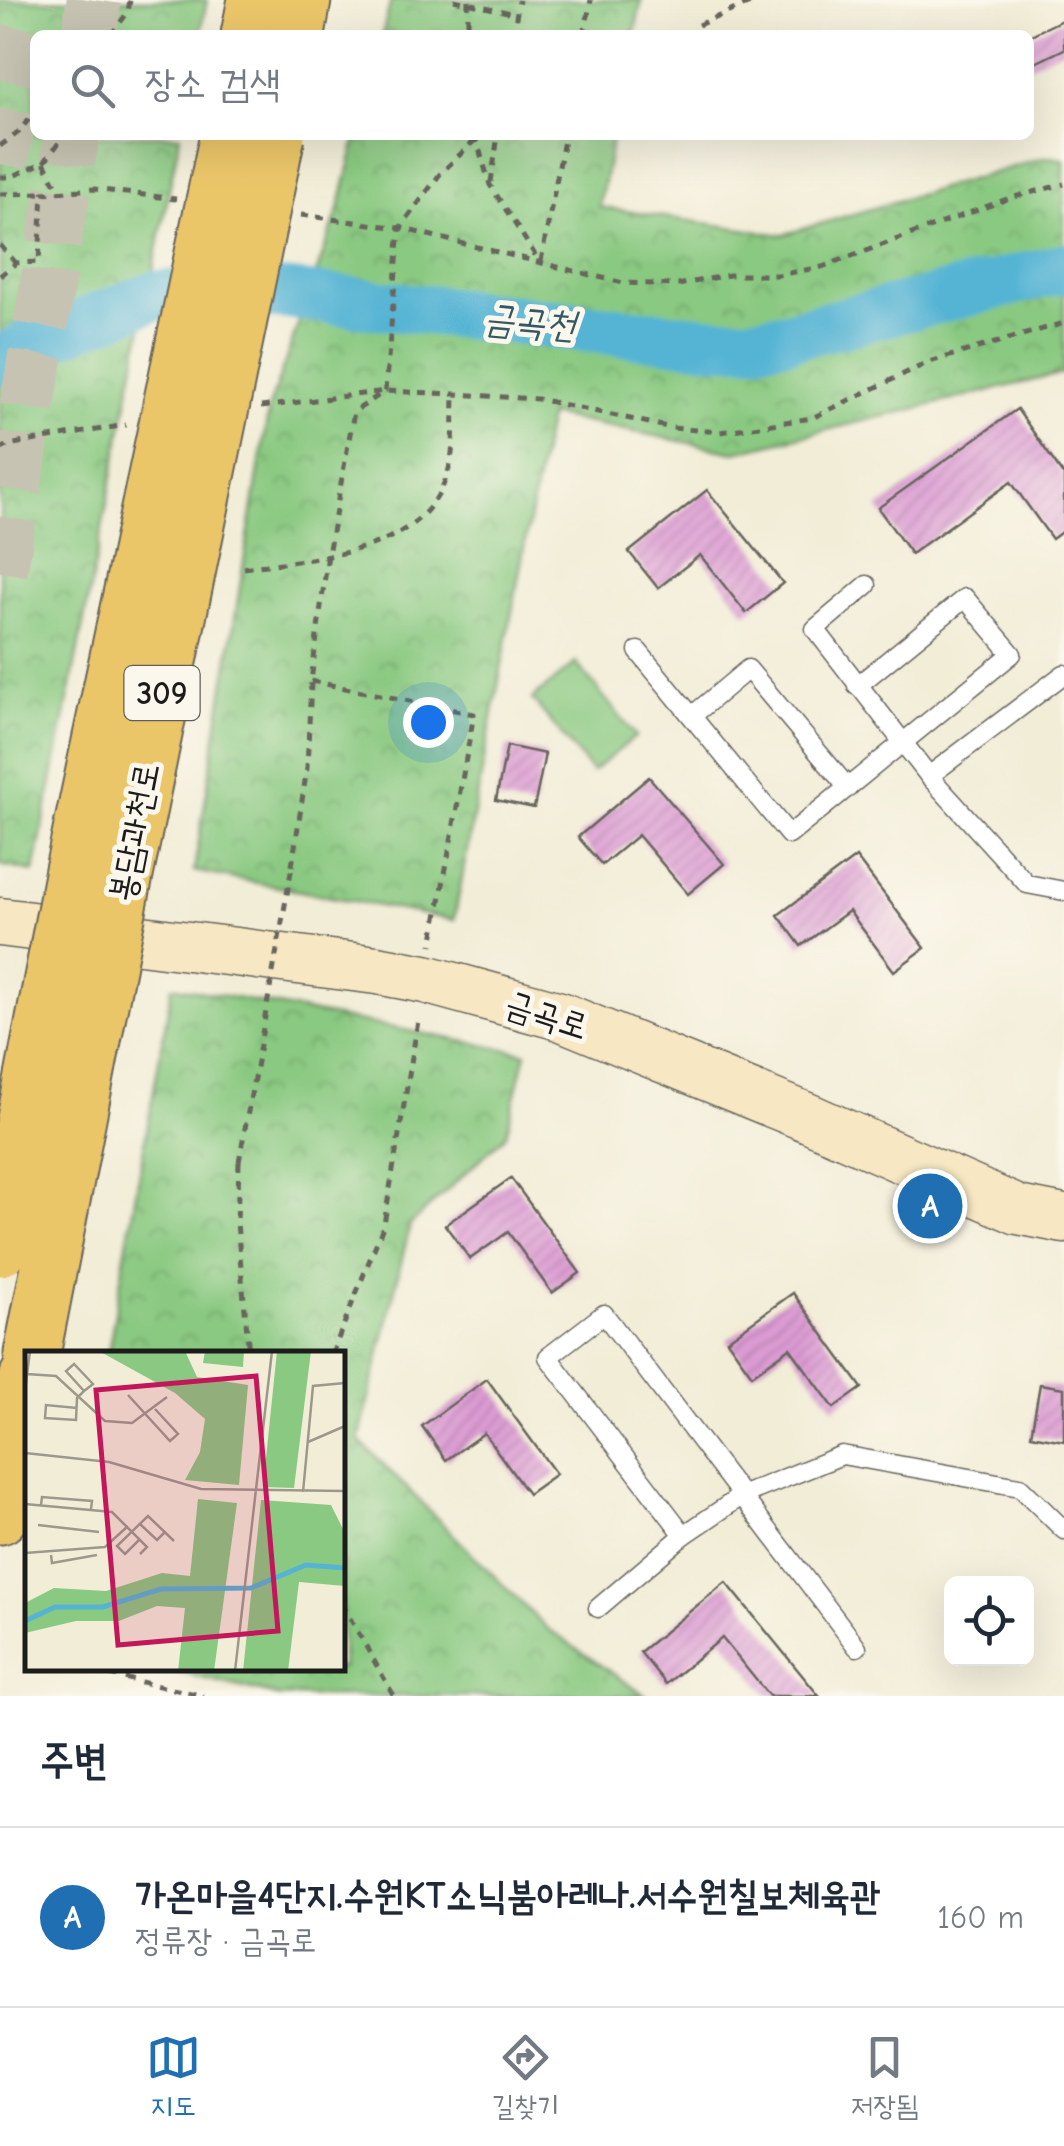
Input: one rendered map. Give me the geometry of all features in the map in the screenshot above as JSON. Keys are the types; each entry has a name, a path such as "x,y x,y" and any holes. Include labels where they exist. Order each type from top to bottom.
{"highway":[{"path":"250,30 256,0"},
{"path":"297,30 304,0"},
{"name":"봉담과천로","path":"32,1351 17,1249 73,870 227,140"},
{"name":"봉담과천로","path":"17,1249 127,866 276,140"},
{"path":"0,1516 25,1391"}],"main road":[{"name":"금곡로","path":"0,922 426,979 560,1016 809,1118 1018,1210 1064,1219"}],"lane":[{"path":"867,586 815,629 929,776 1026,884 1064,891"},
{"path":"638,651 789,836 1012,654 966,598 857,686"},
{"path":"692,716 748,669 848,788"},
{"path":"929,776 1064,674"},
{"path":"684,1535 548,1357 604,1314 857,1647"},
{"path":"598,1608 684,1535 743,1495 842,1455 1020,1487 1064,1530"}],"path":[{"path":"115,30 128,12 130,0"},
{"path":"454,0 516,14"},
{"path":"514,30 519,0"},
{"path":"585,30 591,0"},
{"path":"698,25 758,0"},
{"path":"467,2 468,30"},
{"path":"1,143 20,132 30,118"},
{"path":"0,177 44,162 60,140"},
{"path":"385,391 400,228 440,174 472,140"},
{"path":"476,140 490,185 540,264"},
{"path":"490,185 497,140"},
{"path":"540,264 564,140"},
{"path":"44,162 60,192"},
{"path":"285,214 400,228 623,282 678,284 822,267 1010,198 1064,184"},
{"path":"0,194 94,189 190,201"},
{"path":"0,276 16,263 40,262 43,193"},
{"path":"0,245 16,263"},
{"path":"255,408 385,391 454,394 538,399 672,428 720,432 812,418 929,362 1064,324"},
{"path":"249,1351 237,1223 239,1162 292,866 307,768 311,680 328,554 354,412 385,391"},
{"path":"244,568 386,541 414,523 438,497 447,476 454,394"},
{"path":"0,450 8,444 144,423"},
{"path":"311,680 474,714 384,1224 333,1351"},
{"path":"345,1609 394,1696"},
{"path":"92,1671 204,1696"}],"green space":[{"path":"0,0 207,0 201,30 30,30 30,140 179,140 34,872 0,865"},
{"path":"391,0 642,0 635,30 383,30"},
{"path":"356,140 612,140 599,207 782,235 1047,157 1064,159 1064,373 735,452 549,415 454,920 194,871 269,407 340,206"},
{"path":"576,663 636,736 592,772 532,699"},
{"path":"172,986 526,1053 506,1135 410,1225 359,1440 546,1628 646,1696 278,1696 172,1671 345,1671 345,1351 108,1351"}],"building":[{"path":"1064,19 1064,49 1034,64 1034,34"},
{"path":"1017,409 1064,476 1064,530 1052,539 1011,482 911,554 878,508"},
{"path":"707,490 783,583 746,613 700,555 658,588 629,552"},
{"path":"507,746 545,754 534,808 496,800"},
{"path":"649,777 724,864 688,894 638,835 602,865 578,837"},
{"path":"856,857 925,948 894,971 849,911 801,946 778,915"},
{"path":"511,1178 580,1273 552,1293 508,1232 470,1259 445,1225"},
{"path":"793,1293 862,1388 834,1408 790,1348 752,1375 727,1340"},
{"path":"487,1379 556,1474 528,1494 484,1433 446,1460 422,1426"},
{"path":"1040,1384 1064,1388 1064,1441 1031,1435"},
{"path":"726,1582 819,1696 769,1696 722,1638 666,1684 640,1652"}],"waterway":[{"name":"금곡천","path":"0,361 30,344 154,296 208,291 292,295 716,342 749,342 1064,268"}],"tunnel":[{"path":"0,164 30,0"},
{"path":"90,30 94,0"},
{"path":"0,572 71,140"}],"place":[{"name":"가온마을4단지.수원KT소닉붐아레나.서수원칠보체육관","path":"930,1206"}]}
